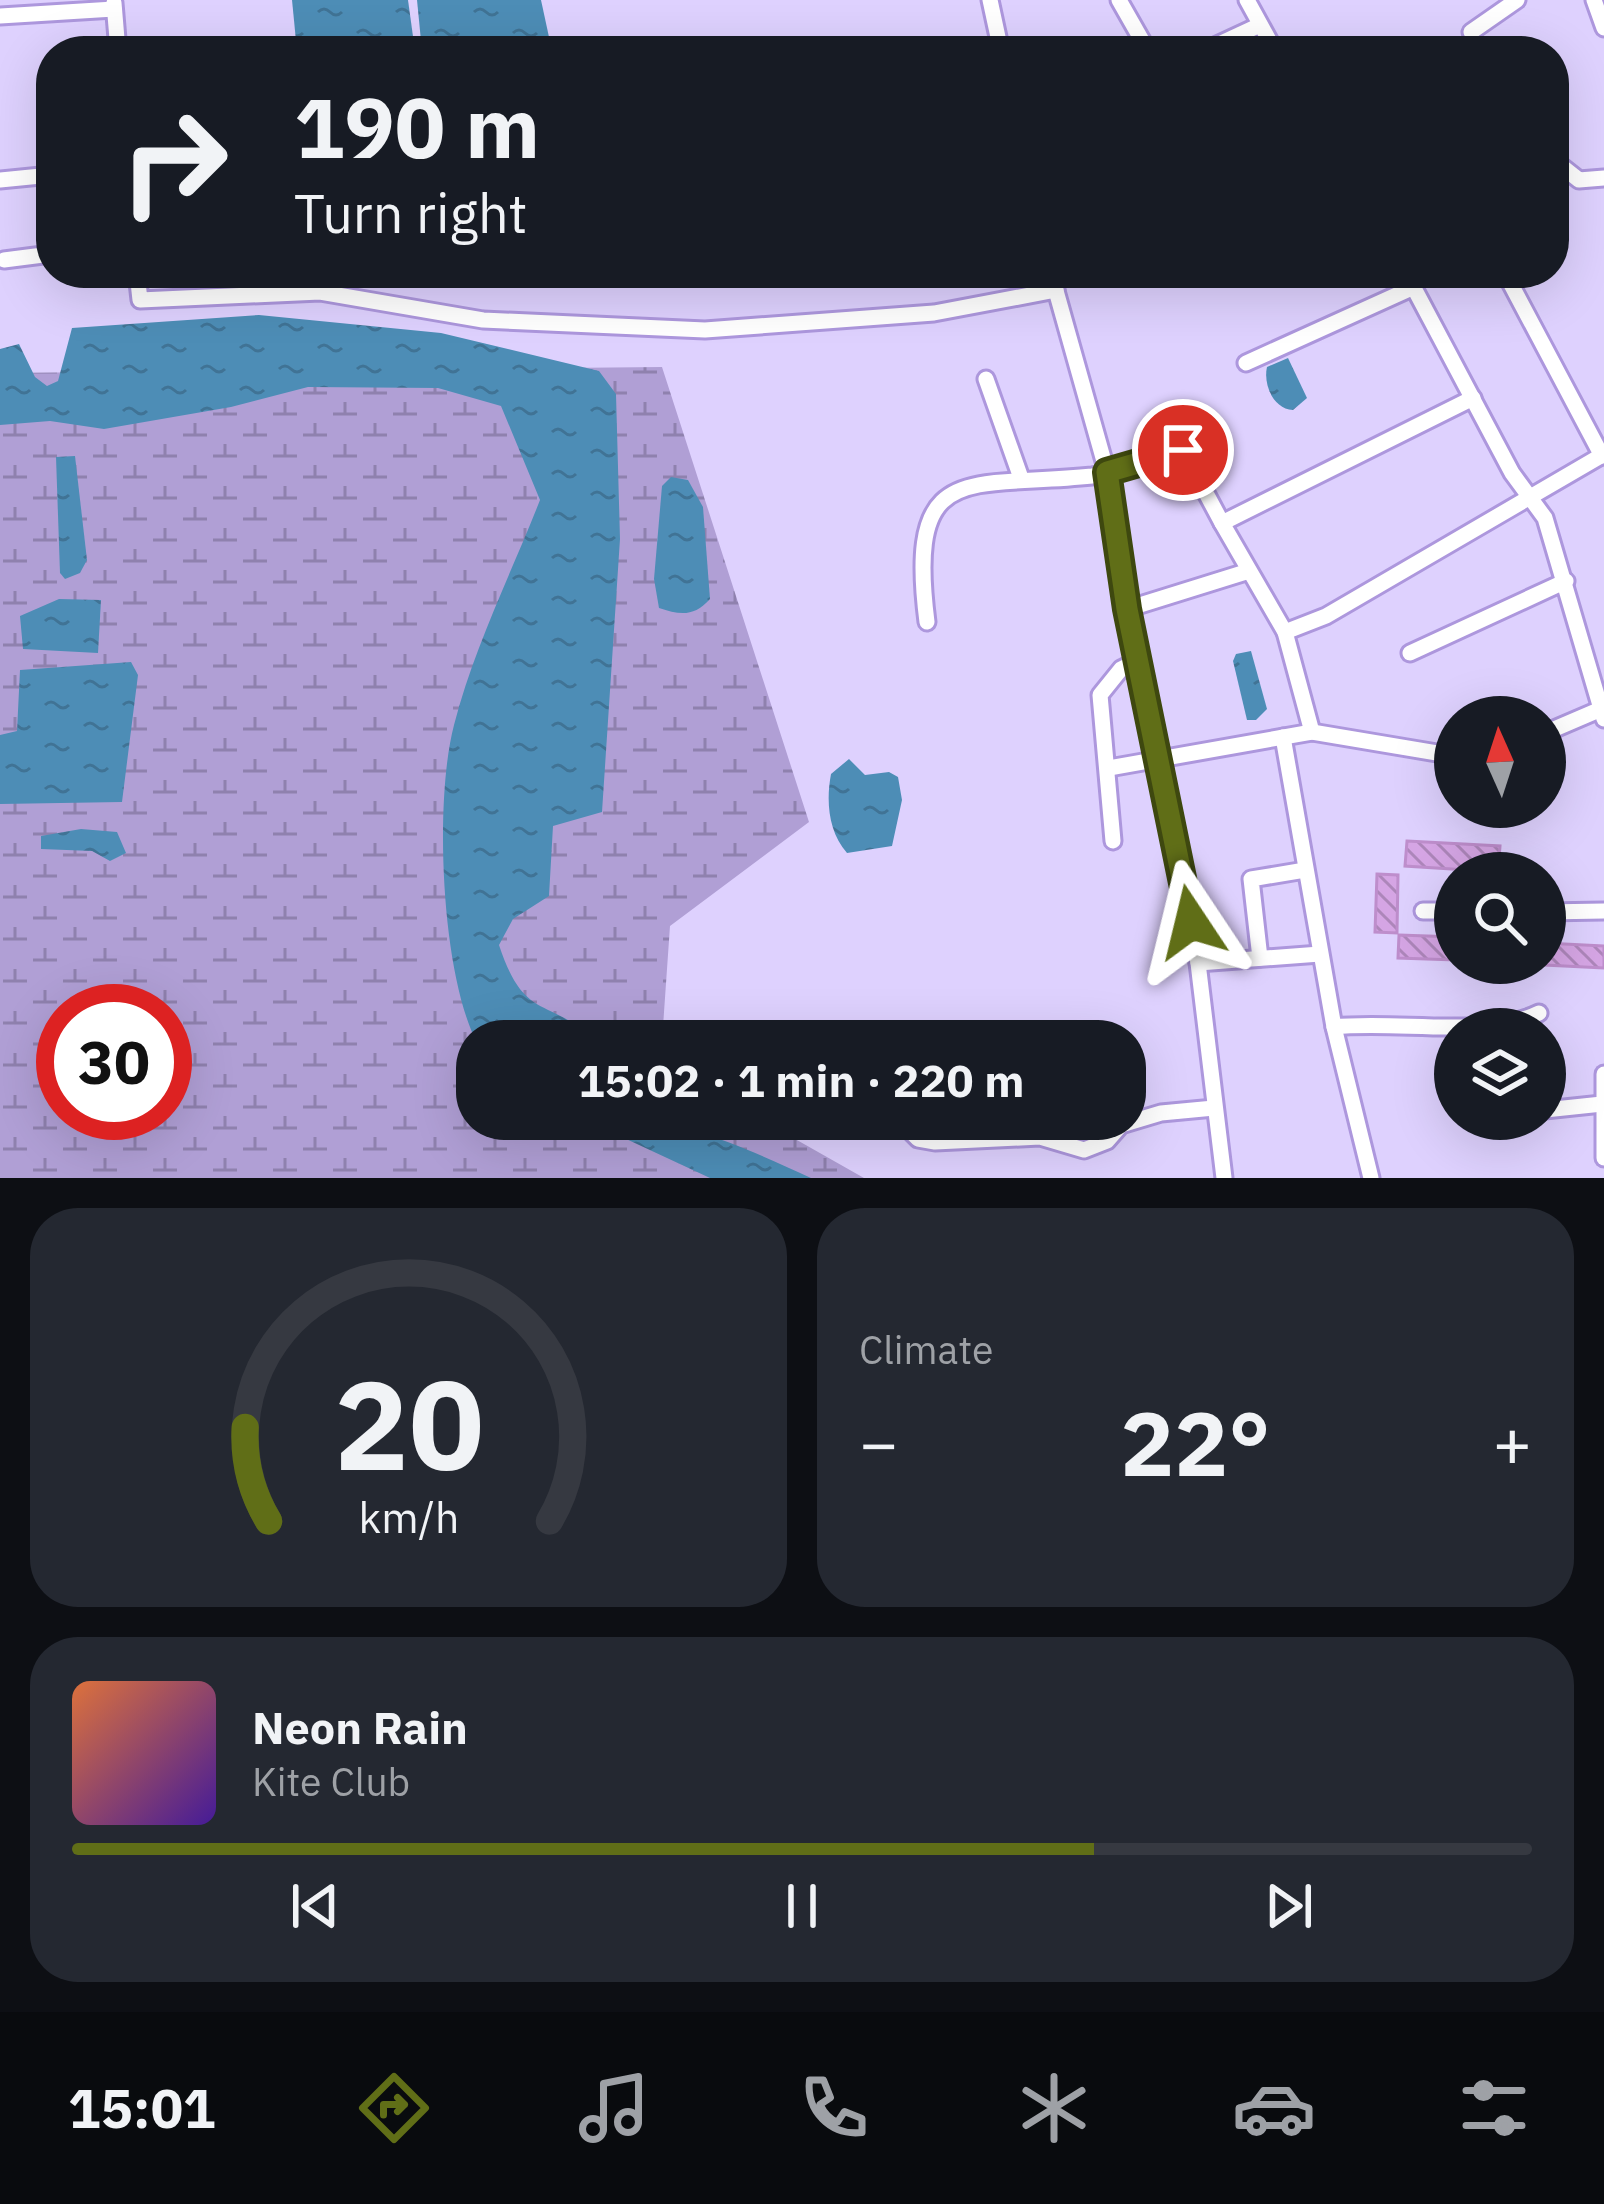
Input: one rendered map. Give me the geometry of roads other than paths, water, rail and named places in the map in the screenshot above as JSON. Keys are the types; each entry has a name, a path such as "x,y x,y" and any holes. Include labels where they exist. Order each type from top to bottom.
{"street":[{"path":"990,0 998,36"},
{"path":"1120,0 1140,36"},
{"path":"1247,0 1266,36"},
{"path":"1471,32 1517,0"},
{"path":"1594,0 1604,28"},
{"path":"0,16 114,4 117,36"},
{"path":"1236,36 1259,25"},
{"path":"1569,172 1579,180 1604,178"},
{"path":"0,180 36,176"},
{"path":"4,260 36,256"},
{"path":"139,288 140,300 320,292 482,320 659,329 934,313 1031,288"},
{"path":"1056,288 1107,472 1127,609 1162,758 1198,963 1224,1178"},
{"path":"1246,363 1394,288"},
{"path":"1414,288 1512,473 1534,496 1566,581 1602,708 1566,724"},
{"path":"1285,632 1326,616 1603,455 1513,288"},
{"path":"986,379 1021,478"},
{"path":"1222,524 1473,398"},
{"path":"927,622 920,564 938,504 961,487 1107,472 1183,450 1285,632 1312,732"},
{"path":"1127,609 1250,571"},
{"path":"1410,653 1566,581"},
{"path":"1113,842 1100,694 1120,669 1139,660"},
{"path":"1109,768 1312,732 1434,752"},
{"path":"1283,737 1334,1028 1371,1178"},
{"path":"1260,958 1250,879 1305,870"},
{"path":"1423,911 1434,911"},
{"path":"1566,912 1604,911"},
{"path":"1198,963 1320,954"},
{"path":"1334,1028 1434,1024"},
{"path":"1604,1074 1604,1158"},
{"path":"1566,1108 1602,1104"},
{"path":"1146,1117 1214,1108"},
{"path":"924,1140 977,1140"},
{"path":"1050,1140 1084,1150 1108,1140"}],"water":[{"path":"292,0 408,0 413,36 296,36"},
{"path":"417,0 541,0 549,36 421,36"},
{"path":"259,315 441,333 599,371 616,394 620,539 602,812 553,826 549,896 513,919 499,945 518,987 567,1020 468,1020 455,974 444,886 444,797 454,725 482,639 540,500 501,406 438,388 308,387 231,407 104,429 50,421 0,425 0,349 19,344 35,377 47,386 58,381 72,328"},
{"path":"1288,358 1307,398 1293,410 1275,400 1267,381 1267,367"},
{"path":"75,456 87,560 80,573 65,579 60,573 56,457"},
{"path":"671,477 688,480 703,507 710,599 686,613 659,608 654,579 662,486"},
{"path":"59,599 101,600 98,653 23,649 20,616"},
{"path":"1251,651 1267,709 1256,720 1247,720 1233,661 1236,654"},
{"path":"131,662 138,675 122,802 0,804 0,735 17,731 20,670"},
{"path":"849,759 865,775 889,772 898,777 902,800 892,846 847,853 836,835 829,805 831,774"},
{"path":"81,829 117,832 126,853 110,861 92,851 41,849 41,836"},
{"path":"628,1140 720,1140 811,1178 710,1178"}]}
